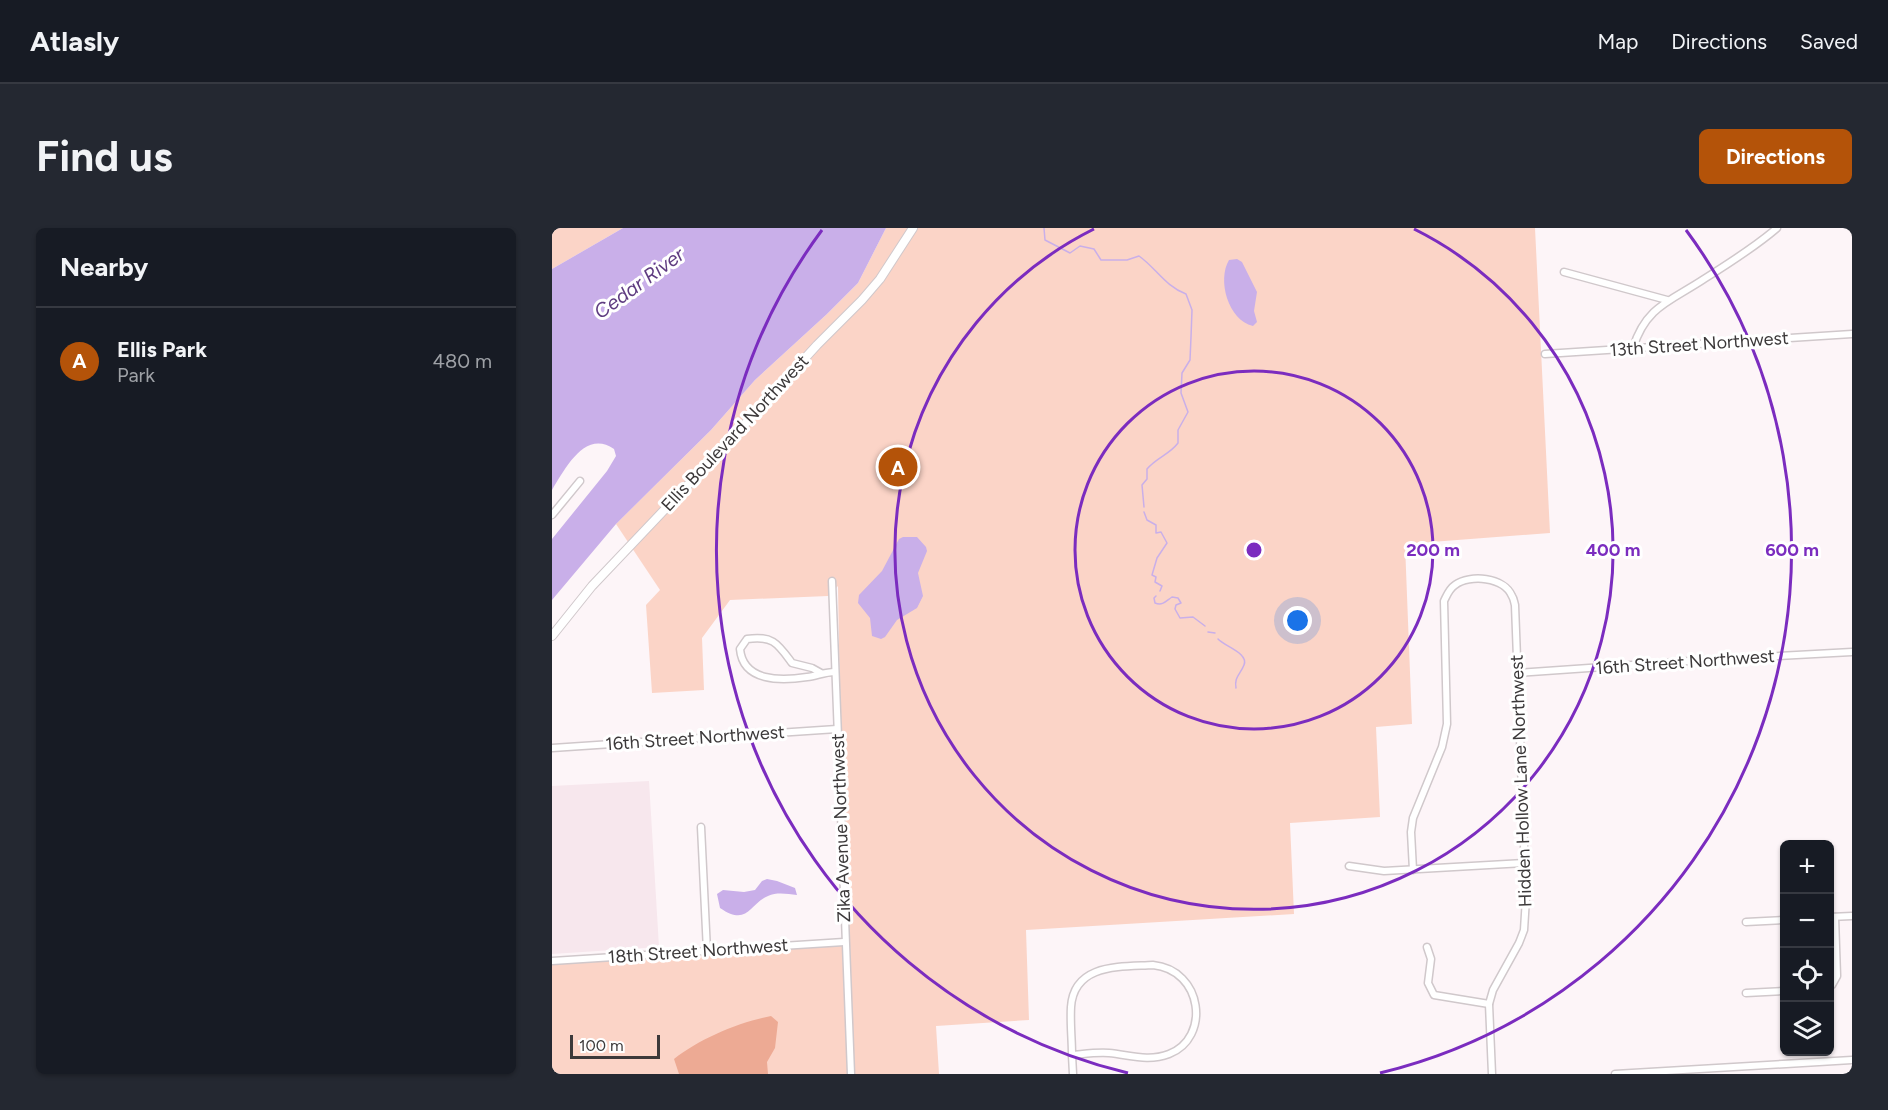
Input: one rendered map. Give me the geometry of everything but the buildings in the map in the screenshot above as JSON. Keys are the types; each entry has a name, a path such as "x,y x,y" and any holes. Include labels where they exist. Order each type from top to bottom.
{"street":[{"name":"Ellis Boulevard Northwest","path":"552,636 627,547 862,300 880,279 913,228"},
{"path":"1633,348 1646,320 1667,300 1704,279 1777,228"},
{"path":"1564,272 1667,300"},
{"name":"13th Street Northwest","path":"1545,354 1852,334"},
{"path":"552,515 580,481"},
{"name":"Hidden Hollow Lane Northwest","path":"1413,870 1411,832 1413,818 1442,747 1447,724 1443,601 1454,586 1460,582 1490,580 1499,583 1512,595 1515,605 1526,915 1519,943 1493,990 1490,1004 1492,1074"},
{"name":"Zika Avenue Northwest","path":"832,581 844,942 851,1074"},
{"path":"821,673 792,663 778,644 770,639 759,637 747,639 740,649 741,659 749,669 772,678 809,677 835,672"},
{"name":"16th Street Northwest","path":"1518,673 1852,652"},
{"name":"16th Street Northwest","path":"552,748 837,729"},
{"path":"701,827 707,951"},
{"path":"1349,866 1374,871 1524,862"},
{"path":"1834,917 1852,916"},
{"path":"1746,922 1780,920"},
{"path":"1834,941 1837,976 1834,980"},
{"name":"18th Street Northwest","path":"552,961 844,942"},
{"path":"1427,947 1431,959 1428,983 1434,995 1490,1004"},
{"path":"1072,1055 1109,1053 1140,1058 1175,1052 1183,1046 1194,1028 1195,1005 1190,987 1179,974 1161,965 1111,968 1088,975 1075,989 1072,998 1072,1055 1073,1074"},
{"path":"1746,993 1780,991"},
{"path":"1615,1074 1852,1060"}],"shaded area":[{"path":"552,228 623,228 552,269"},
{"path":"886,228 1535,228 1550,533 1405,544 1412,724 1376,727 1380,817 1290,823 1294,914 1026,930 1029,1020 936,1026 939,1074 552,1074 552,961 844,942 838,586 828,596 730,600 702,638 704,690 652,693 646,605 660,590 616,524 711,430 755,380 858,283"},
{"path":"649,781 659,947 552,954 552,786"},
{"path":"771,1016 778,1022 775,1048 767,1062 768,1074 679,1074 674,1059 695,1045 746,1022"}],"water":[{"name":"Cedar River","path":"623,228 886,228 858,283 755,380 711,430 616,524 552,600 552,539 607,471 616,456 614,449 604,444 594,444 585,448 577,454 552,490 552,269"},
{"path":"1237,259 1242,262 1257,292 1254,311 1257,322 1253,326 1237,316 1227,298 1224,278 1226,268 1229,260"},
{"path":"917,537 926,547 927,551 918,573 923,596 917,608 897,620 881,639 872,636 870,618 858,603 859,595 882,571 899,539"},
{"path":"767,879 795,888 797,895 768,896 742,915 729,913 720,908 717,894 723,890 744,892 755,890 762,881"}],"waterway":[{"path":"1044,228 1045,240 1070,253 1080,246 1094,249 1101,260 1127,260 1139,256 1166,282 1186,294 1192,310 1190,360 1182,373 1181,393 1188,412 1178,430 1178,443 1147,469 1147,479 1142,485 1144,507"},
{"path":"1144,512 1147,520 1156,525 1156,533 1161,532 1167,543 1157,558 1152,575 1156,577 1155,582 1162,586 1160,591"},
{"path":"1156,596 1155,603 1158,604 1172,597 1178,598 1181,603 1176,605 1175,609 1180,618 1193,617 1205,626"},
{"path":"1208,632 1215,633"},
{"path":"1218,639 1240,653 1245,661 1237,679 1236,688"}],"place":[{"name":"Ellis Park","path":"898,467"}]}
